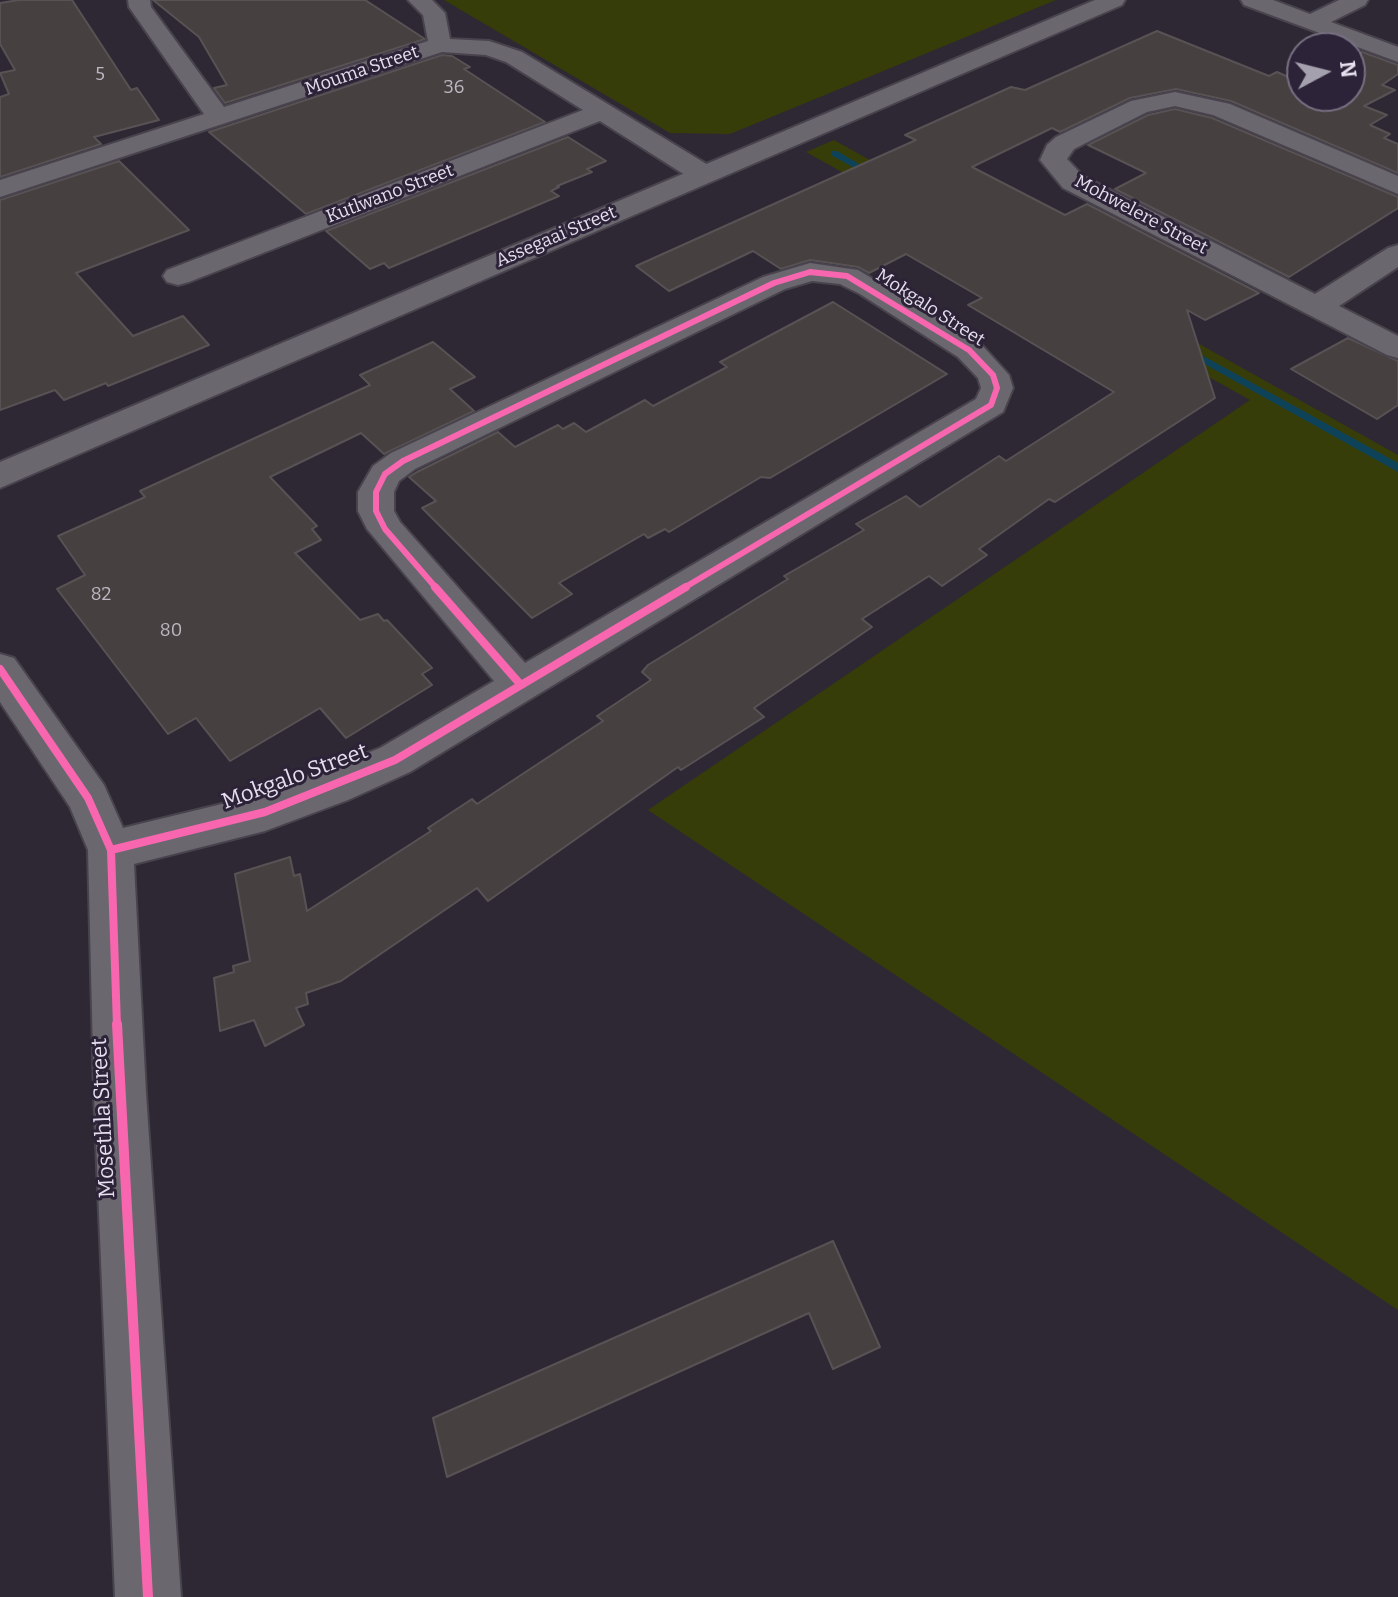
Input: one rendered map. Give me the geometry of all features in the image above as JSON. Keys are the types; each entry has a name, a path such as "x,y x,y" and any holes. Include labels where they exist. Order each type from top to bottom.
{"street":[{"path":"139,0 140,7 220,119"},
{"path":"419,0 434,13 440,45"},
{"name":"Assegaai Street","path":"0,476 1114,0"},
{"path":"1252,0 1398,55"},
{"path":"1312,22 1357,0"},
{"name":"Mouma Street","path":"0,189 440,45 489,48 514,57 703,174"},
{"name":"Mohwelere Street","path":"1398,186 1221,109 1175,99 1140,106 1056,151 1053,160 1073,182 1398,348"},
{"name":"Kutlwano Street","path":"178,276 601,112"},
{"path":"1317,306 1398,254"},
{"name":"Mokgalo Street","path":"111,850 265,812 395,760 991,405 997,388 993,375 969,350 871,288 847,276 810,272 774,283 403,461 385,474 376,492 376,511 385,529 520,684"},
{"name":"Mosethla Street","path":"3,682 88,798 111,850 120,1094 148,1597"}],"green space":[{"path":"444,0 1056,0 730,134 670,133"},
{"path":"834,140 1398,455 1398,1310 648,810 1250,400 806,152"}],"building":[{"path":"72,0 131,90 137,88 159,120 94,137 101,144 0,177 0,97 9,94 0,73 15,70 0,44 0,3"},
{"path":"153,0 365,0 425,39 225,103 214,88 227,85 199,37"},
{"path":"1157,31 1269,76 1277,72 1286,76 1286,112 1366,112 1366,107 1387,115 1370,125 1390,134 1384,138 1398,144 1398,173 1231,101 1176,89 1130,98 1060,132 1052,128 972,167 1065,215 1087,204 1259,293 1205,320 1187,310 1215,398 1055,502 1049,499 979,549 987,555 942,586 929,576 862,619 872,627 754,708 764,717 681,770 678,767 488,901 477,888 341,981 306,993 308,1004 296,1008 304,1025 265,1046 254,1020 220,1031 214,978 234,972 233,966 250,961 235,874 290,857 294,876 300,874 307,911 431,831 428,828 472,799 477,804 603,721 597,716 651,680 642,672 648,665 788,579 784,576 864,530 856,524 906,496 920,507 999,456 1006,461 1114,392 968,305 982,298 906,254 869,273 858,267 810,260 781,269 753,251 669,291 636,266 916,140 905,135 1011,87 1025,90"},
{"path":"1366,53 1398,65 1398,74 1382,85 1395,90 1366,105"},
{"path":"442,55 452,56 470,67 464,69 545,122 306,214 209,132"},
{"path":"1175,109 1212,118 1398,197 1398,208 1289,277 1115,189 1146,173 1088,145 1148,115"},
{"path":"568,137 606,161 587,169 592,172 551,191 559,196 389,268 384,263 370,269 326,231"},
{"path":"119,161 189,230 76,273 133,336 183,316 209,345 108,386 106,383 64,400 55,390 0,410 0,200"},
{"path":"833,302 947,374 770,478 761,477 669,532 665,529 648,538 644,534 559,583 572,594 532,618 422,508 436,501 409,477 417,472 498,432 515,447 558,425 563,429 574,423 586,432 645,400 653,406 727,367 720,362"},
{"path":"1348,338 1398,361 1398,405 1377,419 1291,369"},
{"path":"433,342 475,377 450,389 474,411 384,454 361,433 270,477 317,526 312,529 321,540 295,553 360,620 378,614 384,621 387,620 432,668 422,674 432,685 346,738 320,708 230,761 196,718 168,734 57,589 85,575 58,536 145,497 140,491 370,385 360,375"},
{"path":"833,1241 880,1347 833,1369 809,1313 447,1477 433,1418"}],"waterway":[{"path":"834,153 872,174"},
{"path":"1187,350 1398,468"}],"cycle path":[{"path":"111,850 265,812 395,760 991,405 997,388 993,375 969,350 871,288 847,276 810,272 774,283 403,461 385,474 376,492 376,511 385,529 520,684"},
{"path":"0,669 88,798 111,850 120,1094 148,1597"}]}
